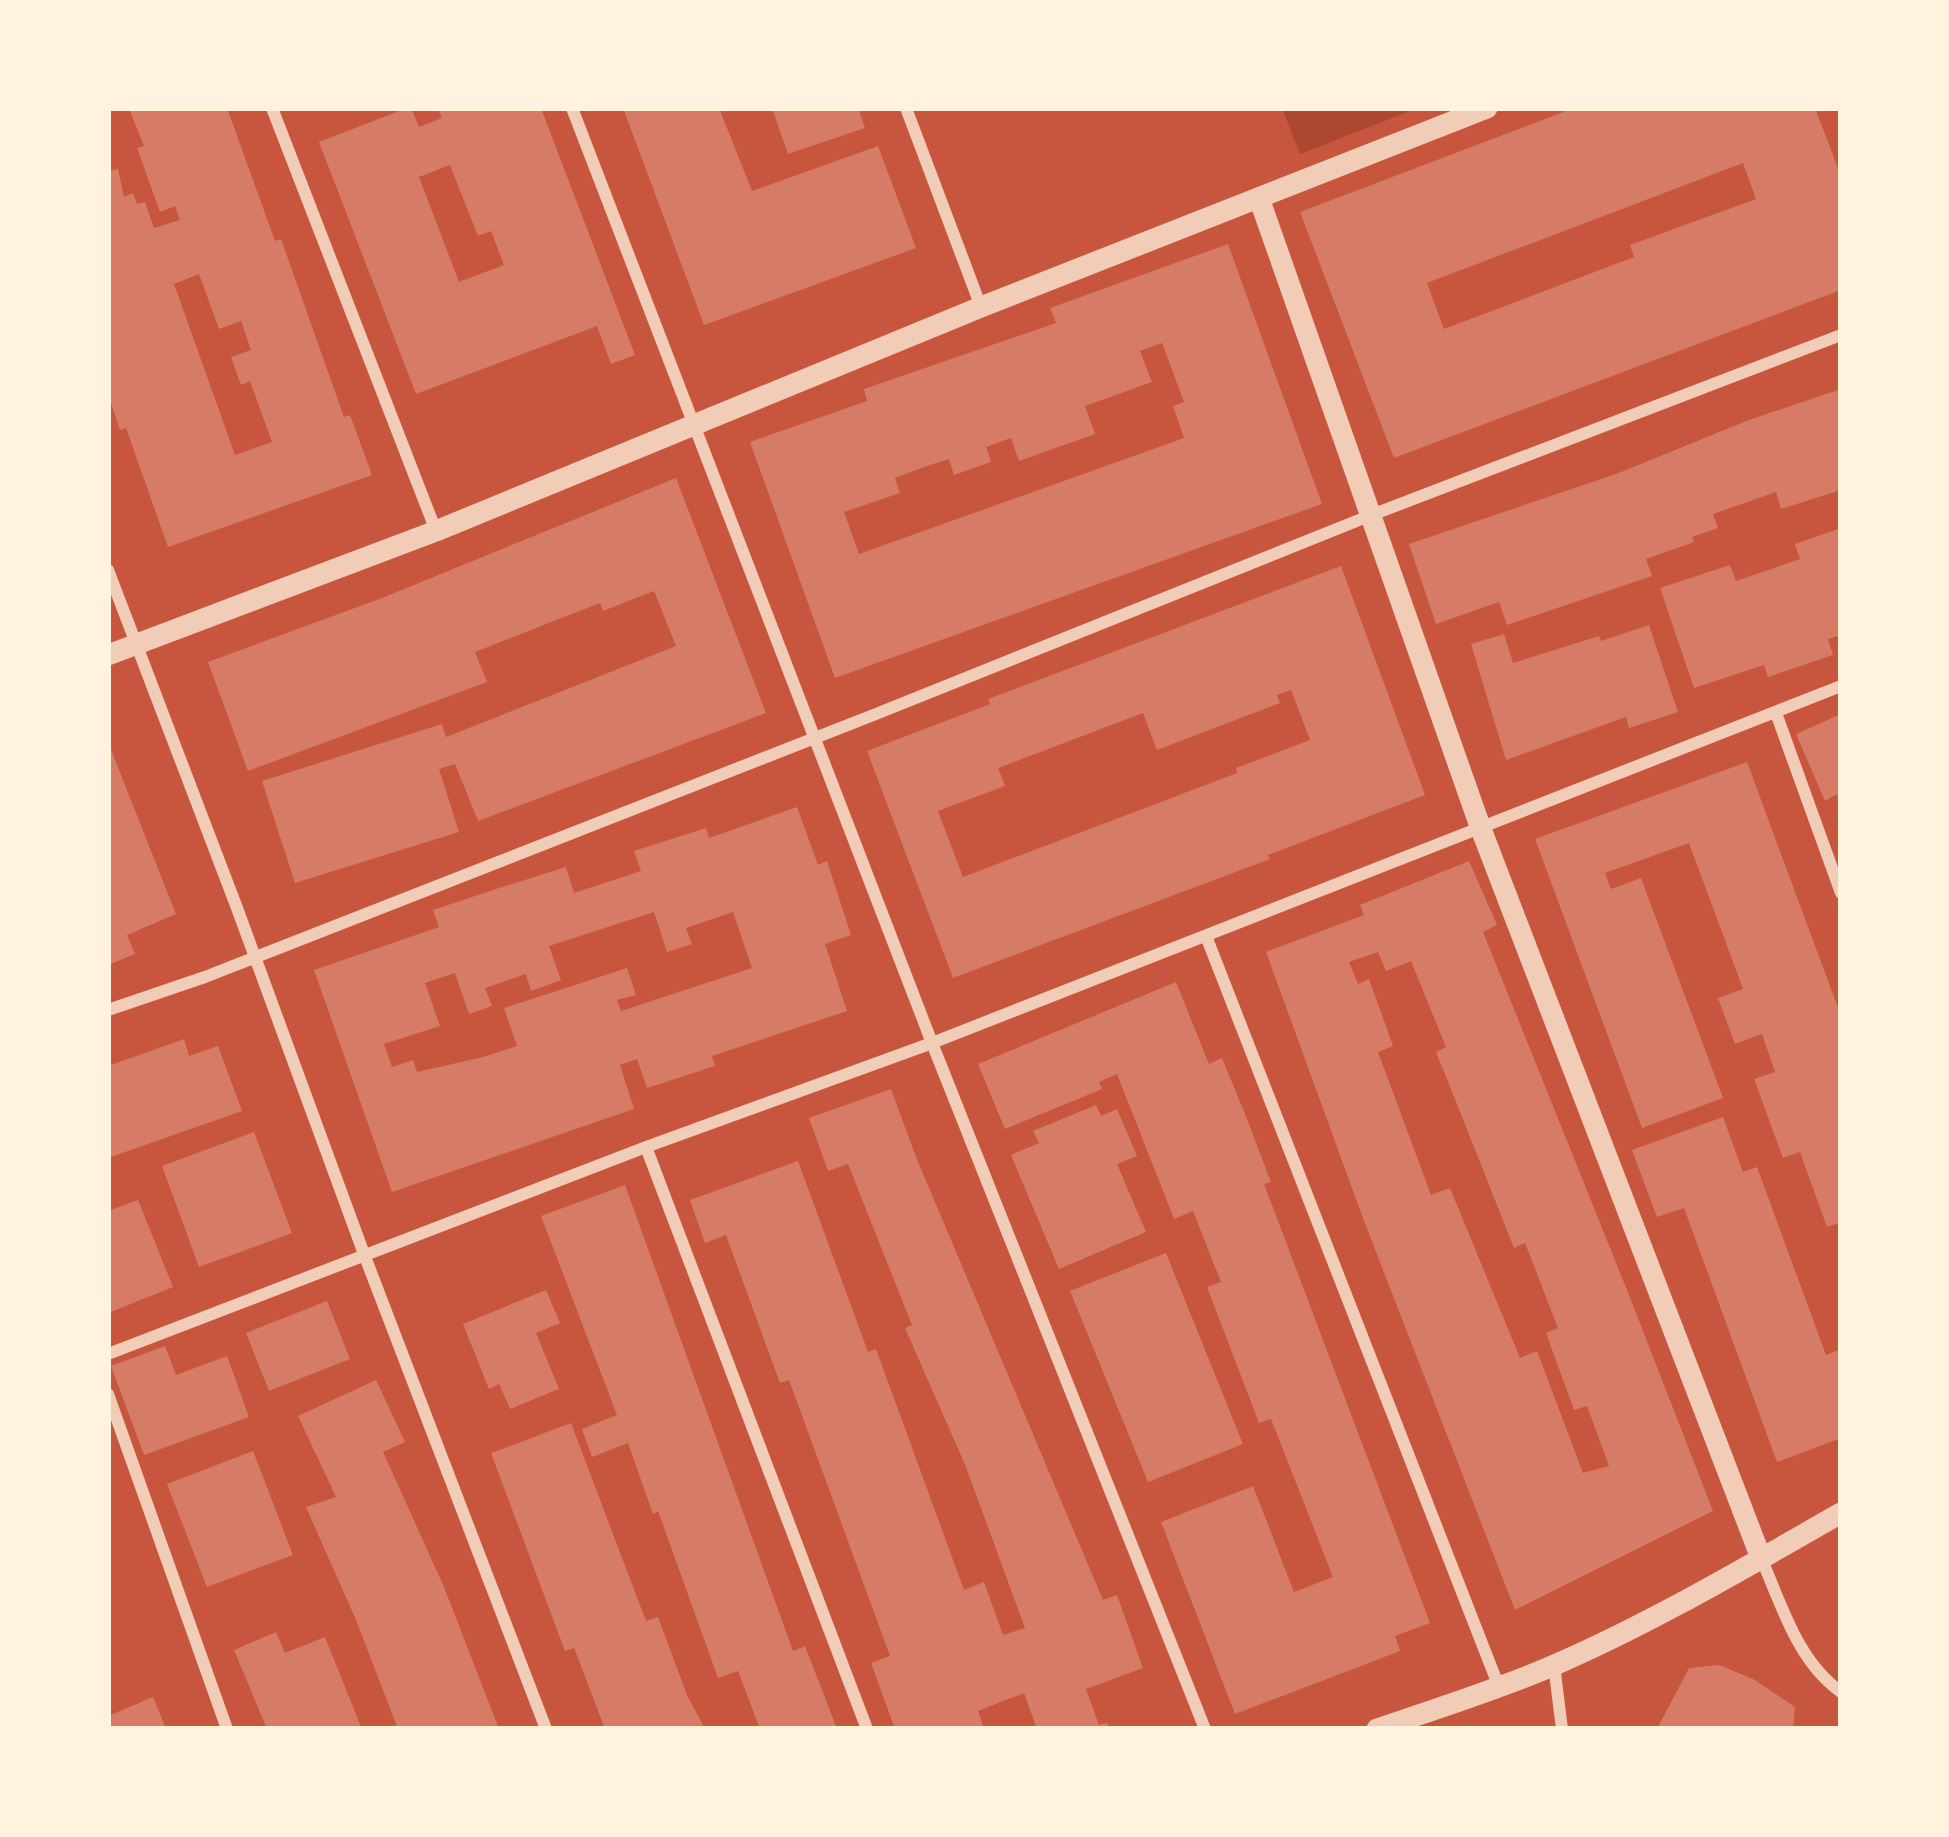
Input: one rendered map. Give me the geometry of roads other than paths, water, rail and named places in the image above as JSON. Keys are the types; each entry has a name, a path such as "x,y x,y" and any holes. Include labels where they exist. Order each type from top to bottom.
{"street":[{"path":"272,108 436,531"},
{"path":"572,108 932,1043 1205,1729"},
{"path":"906,108 981,307"},
{"path":"108,655 436,531 981,307 1487,108"},
{"path":"1259,198 1480,829 1761,1558 1807,1658 1841,1692"},
{"path":"108,1010 205,977 1369,516 1841,335"},
{"path":"108,570 547,1729"},
{"path":"108,1354 646,1147 932,1043 1841,686"},
{"path":"1776,712 1841,893"},
{"path":"1205,935 1499,1688"},
{"path":"646,1147 868,1729"},
{"path":"108,1394 227,1729"},
{"path":"1377,1729 1554,1665 1841,1513"},
{"path":"1554,1665 1562,1729"}]}
